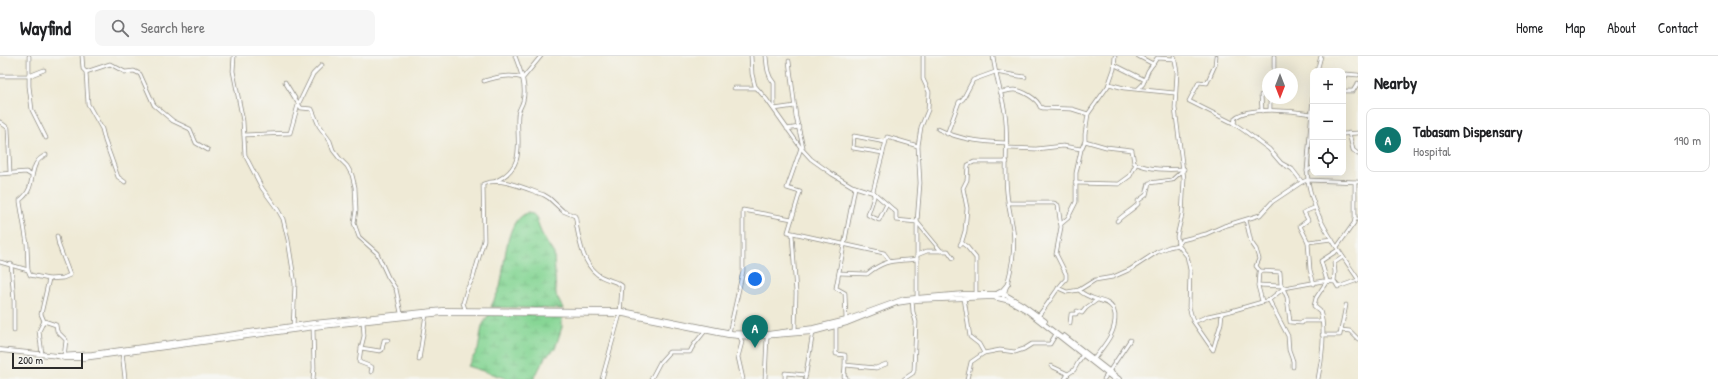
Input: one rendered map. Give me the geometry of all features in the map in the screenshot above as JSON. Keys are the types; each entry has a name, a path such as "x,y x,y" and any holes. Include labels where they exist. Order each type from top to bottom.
{"main road":[{"path":"993,294 1002,291 1008,284"},
{"path":"1008,284 1009,294 1011,297"},
{"path":"620,312 705,331 729,334 749,334 795,331 813,328 846,320 896,300 917,297 993,294 1011,297 1094,359 1109,372 1114,379"},
{"path":"293,328 426,314 487,311 596,311 620,312 740,337 767,337 813,332 836,326 912,300 1003,296 1026,310 1056,334 1119,379"},
{"path":"0,350 58,356 122,352 401,313 465,309 487,311"}],"street":[{"path":"29,56 32,110 46,138"},
{"path":"82,56 83,69 86,72 88,104 102,129 105,142 118,177 125,182"},
{"path":"234,56 232,70 241,104 245,155 262,188 283,219 295,284 293,328"},
{"path":"465,309 463,303 467,288 473,278 484,240 483,184 505,177 512,170 517,160 519,150 518,113 524,100 524,89 523,78 515,56"},
{"path":"523,78 541,56"},
{"path":"751,56 752,74 756,88 774,109 801,148 811,159 832,174 855,187 874,193 896,212 896,220 917,222 941,251"},
{"path":"766,56 767,70 770,79 774,83 774,109"},
{"path":"917,297 917,222 920,183 918,146 921,127 928,110 929,102 929,92 923,79 923,56"},
{"path":"992,56 1005,113 1008,148 1006,192 1013,230 1013,247 1008,284 1003,296"},
{"path":"1060,224 1068,218 1076,202 1075,183 1081,149 1085,141 1088,114 1109,84 1115,65 1112,56"},
{"path":"1114,60 1115,56"},
{"path":"1138,56 1153,64"},
{"path":"1216,56 1215,65 1207,83 1199,82 1189,101 1234,124 1265,146 1281,163 1296,173 1302,182"},
{"path":"1274,56 1274,68"},
{"path":"1318,68 1321,56"},
{"path":"1138,89 1143,84 1157,58 1175,58 1177,72 1175,93 1179,150 1184,169 1182,215 1177,236 1178,245 1187,256 1190,270 1189,307 1194,322 1213,350 1221,324 1222,313"},
{"path":"789,61 795,106 803,148 801,148 787,188 800,192 788,232 884,253 890,261"},
{"path":"86,72 110,64 125,72 136,72 140,74 154,105 173,121 190,129 196,143 208,150"},
{"path":"244,135 290,133 298,105 313,74 322,65"},
{"path":"1115,65 1145,80"},
{"path":"0,76 29,76 44,70"},
{"path":"948,134 959,102 963,99 973,80 995,72 1025,77"},
{"path":"1346,74 1358,75"},
{"path":"484,81 499,76 516,76 523,78"},
{"path":"285,82 298,105 301,108 312,109 319,126 330,141 333,150 347,166 352,175 355,187 356,210 354,223 359,237 377,253 388,277 396,289 401,313"},
{"path":"1346,90 1353,91 1358,83"},
{"path":"1109,84 1124,88 1175,93"},
{"path":"734,88 756,88"},
{"path":"1000,92 1015,90 1035,98 1039,102 1040,107 1043,108 1072,109 1088,114"},
{"path":"1261,95 1262,111"},
{"path":"1270,104 1270,110"},
{"path":"774,109 795,106"},
{"path":"1234,124 1235,118 1238,115 1262,111 1290,110 1310,114"},
{"path":"0,122 8,128 10,173"},
{"path":"787,129 799,127"},
{"path":"938,129 948,134 982,142 1007,143"},
{"path":"1349,133 1353,150 1358,154"},
{"path":"1346,134 1358,133"},
{"path":"883,153 853,148 854,136 885,142"},
{"path":"887,204 878,220 868,215 887,137 918,146"},
{"path":"1194,322 1208,316 1269,300 1284,288 1327,281 1334,282 1338,287 1358,280 1314,208 1307,180 1310,140"},
{"path":"1075,183 1119,184 1130,176 1136,164 1132,150 1106,147 1085,141"},
{"path":"1008,148 1036,149 1063,146 1081,149"},
{"path":"46,155 37,161 31,175 29,191 20,200 27,244 28,270 30,275 49,279 68,277 70,275 58,246 57,236"},
{"path":"976,294 976,258 968,247 961,244 965,231 967,208 963,188 967,180 968,165 974,162 1007,162"},
{"path":"1136,164 1162,170 1184,169"},
{"path":"1117,221 1123,215 1131,212 1138,204 1138,201 1146,195 1149,183 1172,180 1184,169"},
{"path":"0,174 26,172 31,175"},
{"path":"1058,288 1067,292 1079,290 1095,280 1113,277 1131,269 1157,252 1178,245 1182,240 1206,234 1224,226 1260,215 1272,202 1307,180 1357,182 1356,219 1338,248 1321,261 1327,281 1316,298 1314,306 1320,311 1322,321 1318,379"},
{"path":"496,181 544,195 563,211 575,216 580,241 589,266 602,277 622,284 620,312 602,379"},
{"path":"846,320 845,293 836,288 855,187"},
{"path":"1008,203 1054,203 1058,205 1060,224 1056,254 1066,274 1066,279 1058,288 1046,308 1038,316"},
{"path":"1314,208 1304,212 1308,220 1300,226 1308,242 1310,270 1314,284"},
{"path":"729,334 743,271 743,210 792,219"},
{"path":"1246,220 1251,242 1256,249 1259,259 1256,266 1260,271 1258,285 1262,301"},
{"path":"792,234 796,293 795,331"},
{"path":"1308,242 1332,239"},
{"path":"917,255 926,251 941,251 948,252 953,258"},
{"path":"1334,282 1334,263 1343,256"},
{"path":"839,273 867,274 877,266 890,261 917,259"},
{"path":"0,262 28,270"},
{"path":"11,264 14,301 14,331"},
{"path":"1260,271 1280,272 1281,285 1284,288 1290,322 1302,323 1303,321 1322,321"},
{"path":"49,279 48,290 41,314 44,321 56,325 57,331 66,340 64,356"},
{"path":"1258,285 1281,285"},
{"path":"1079,290 1084,295 1112,306 1114,310 1115,324 1113,333 1094,359"},
{"path":"964,297 970,337 979,344 984,353"},
{"path":"904,379 913,373 914,370 916,322 912,300"},
{"path":"1070,323 1071,314 1076,314 1078,311 1082,313 1097,300"},
{"path":"1269,300 1288,336 1289,350 1293,361 1293,367"},
{"path":"1322,334 1339,336 1346,305"},
{"path":"419,360 426,314"},
{"path":"42,354 39,331 44,321"},
{"path":"363,321 364,336 359,362 372,367 371,372"},
{"path":"836,326 836,354 845,355 844,377 846,377 846,379"},
{"path":"313,327 313,379"},
{"path":"1341,330 1350,331 1358,339"},
{"path":"651,379 660,362 668,352 690,352 692,347 705,331"},
{"path":"785,379 785,373 806,377 813,332"},
{"path":"967,379 971,362 984,353 1000,350 1015,352 1032,344 1050,344 1056,334"},
{"path":"740,337 742,342 738,352 738,357 743,379"},
{"path":"765,379 767,337"},
{"path":"361,348 380,351 382,350 384,340 388,340"},
{"path":"1104,379 1130,340"},
{"path":"122,352 125,379"},
{"path":"1066,379 1068,374 1074,370 1083,354"},
{"path":"845,365 876,368 886,364"},
{"path":"1052,366 1068,374"}],"green space":[{"path":"527,213 533,214 536,217 542,235 554,254 556,295 563,309 491,307 500,287 510,234 514,224 520,217"},
{"path":"489,314 562,315 562,327 555,349 545,357 534,379 508,379 467,366 478,350 482,326"}],"place":[{"name":"Tabasam Dispensary","path":"755,348"}]}
